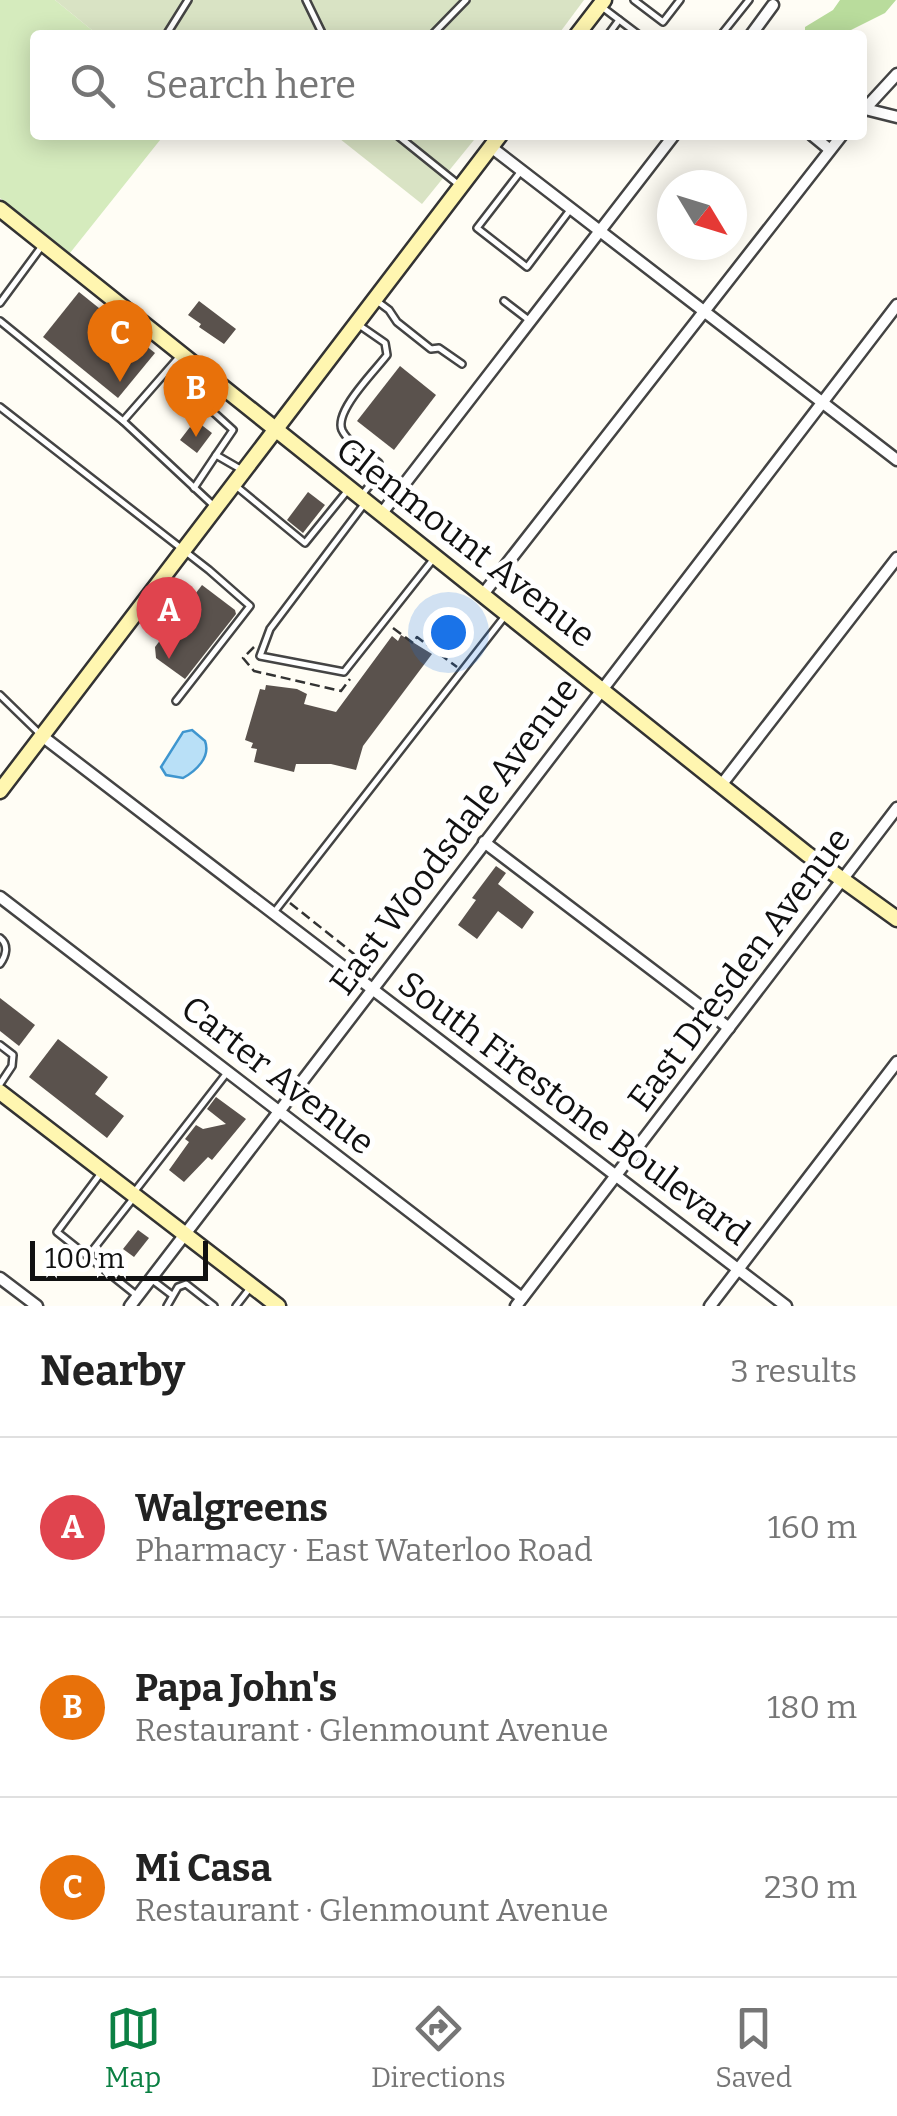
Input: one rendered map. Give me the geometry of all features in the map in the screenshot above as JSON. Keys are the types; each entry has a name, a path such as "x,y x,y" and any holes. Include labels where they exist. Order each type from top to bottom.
{"main road":[{"path":"581,30 602,3"},
{"path":"0,791 496,141"},
{"name":"Glenmount Avenue","path":"0,210 897,920"},
{"path":"0,1092 278,1306"}],"street":[{"path":"756,30 776,2"},
{"path":"867,107 897,74"},
{"path":"867,112 897,116"},
{"path":"382,513 670,140"},
{"path":"818,140 829,149"},
{"path":"484,593 837,140"},
{"path":"496,141 521,171 897,460"},
{"name":"East Woodsdale Avenue","path":"134,1301 897,306"},
{"path":"722,784 897,558"},
{"name":"South Firestone Boulevard","path":"42,736 786,1306"},
{"name":"East Dresden Avenue","path":"519,1302 897,808"},
{"path":"484,842 729,1028"},
{"name":"Carter Avenue","path":"0,897 280,1110 519,1302"},
{"path":"710,1306 897,1062"},
{"path":"0,1278 37,1306"}],"lane":[{"path":"169,30 188,0"},
{"path":"306,0 321,30"},
{"path":"437,30 466,0"},
{"path":"634,0 662,22 680,0"},
{"path":"726,30 749,0"},
{"path":"602,3 632,30"},
{"path":"612,30 619,20"},
{"path":"403,140 461,186"},
{"path":"521,171 477,228 527,266 571,209"},
{"path":"0,303 43,244"},
{"path":"375,299 431,349 439,348 462,364"},
{"path":"504,300 530,321"},
{"path":"0,321 124,421 216,508"},
{"path":"234,484 305,543 378,475 379,463 340,427 341,414 387,355 385,344 357,323"},
{"path":"124,421 182,355"},
{"path":"168,370 233,430 194,488"},
{"path":"211,410 227,390"},
{"path":"1,409 210,570 250,606 176,701"},
{"path":"216,455 244,471"},
{"path":"359,495 270,629 260,656 344,672 436,556"},
{"path":"274,914 507,612"},
{"path":"0,695 42,736"},
{"path":"0,938 6,947 6,957 0,964"},
{"path":"0,1044 13,1055 12,1066 0,1084"},
{"path":"88,1256 228,1071"},
{"path":"103,1171 57,1232 134,1301"},
{"path":"151,1278 172,1294"},
{"path":"167,1306 172,1294 186,1284 214,1306"},
{"path":"236,1306 252,1286"}],"path":[{"path":"384,622 413,643 417,638 462,670"},
{"path":"258,637 243,658 254,671 340,690 350,678"},
{"path":"285,900 373,970"}],"green space":[{"path":"0,0 55,0 92,30 30,30 30,140 160,140 70,253 0,198"},
{"path":"55,0 584,0 562,30 92,30"},
{"path":"840,0 896,0 885,13 851,30 805,30 833,10"},
{"path":"341,140 474,140 422,204"}],"water":[{"path":"192,730 205,741 204,758 183,778 166,775 161,767 183,732"}],"building":[{"path":"79,292 155,353 118,398 43,337"},
{"path":"199,301 236,329 224,344 188,315"},
{"path":"400,366 436,395 394,450 357,421"},
{"path":"199,423 212,433 197,453 180,440 190,427 194,430"},
{"path":"308,492 325,505 303,533 287,520"},
{"path":"202,585 236,614 185,679 156,658 155,647"},
{"path":"401,635 432,654 363,746 356,770 331,764 296,764 294,772 254,762 257,749 245,740 260,689 265,690 266,685 297,689 307,694 304,704 336,712 392,636 398,641"},
{"path":"496,866 506,873 498,884 534,912 522,929 498,911 477,939 458,925"},
{"path":"0,998 35,1025 19,1046 0,1031"},
{"path":"58,1039 108,1077 95,1094 124,1116 107,1138 29,1077"},
{"path":"216,1097 246,1119 212,1160 208,1157 184,1182 169,1170 189,1142 185,1139 196,1125 203,1129 226,1124 207,1109"},
{"path":"138,1230 149,1238 134,1257 123,1249"}],"place":[{"name":"Mi Casa","path":"120,382"},
{"name":"Papa John's","path":"196,437"},
{"name":"Walgreens","path":"169,659"}]}
